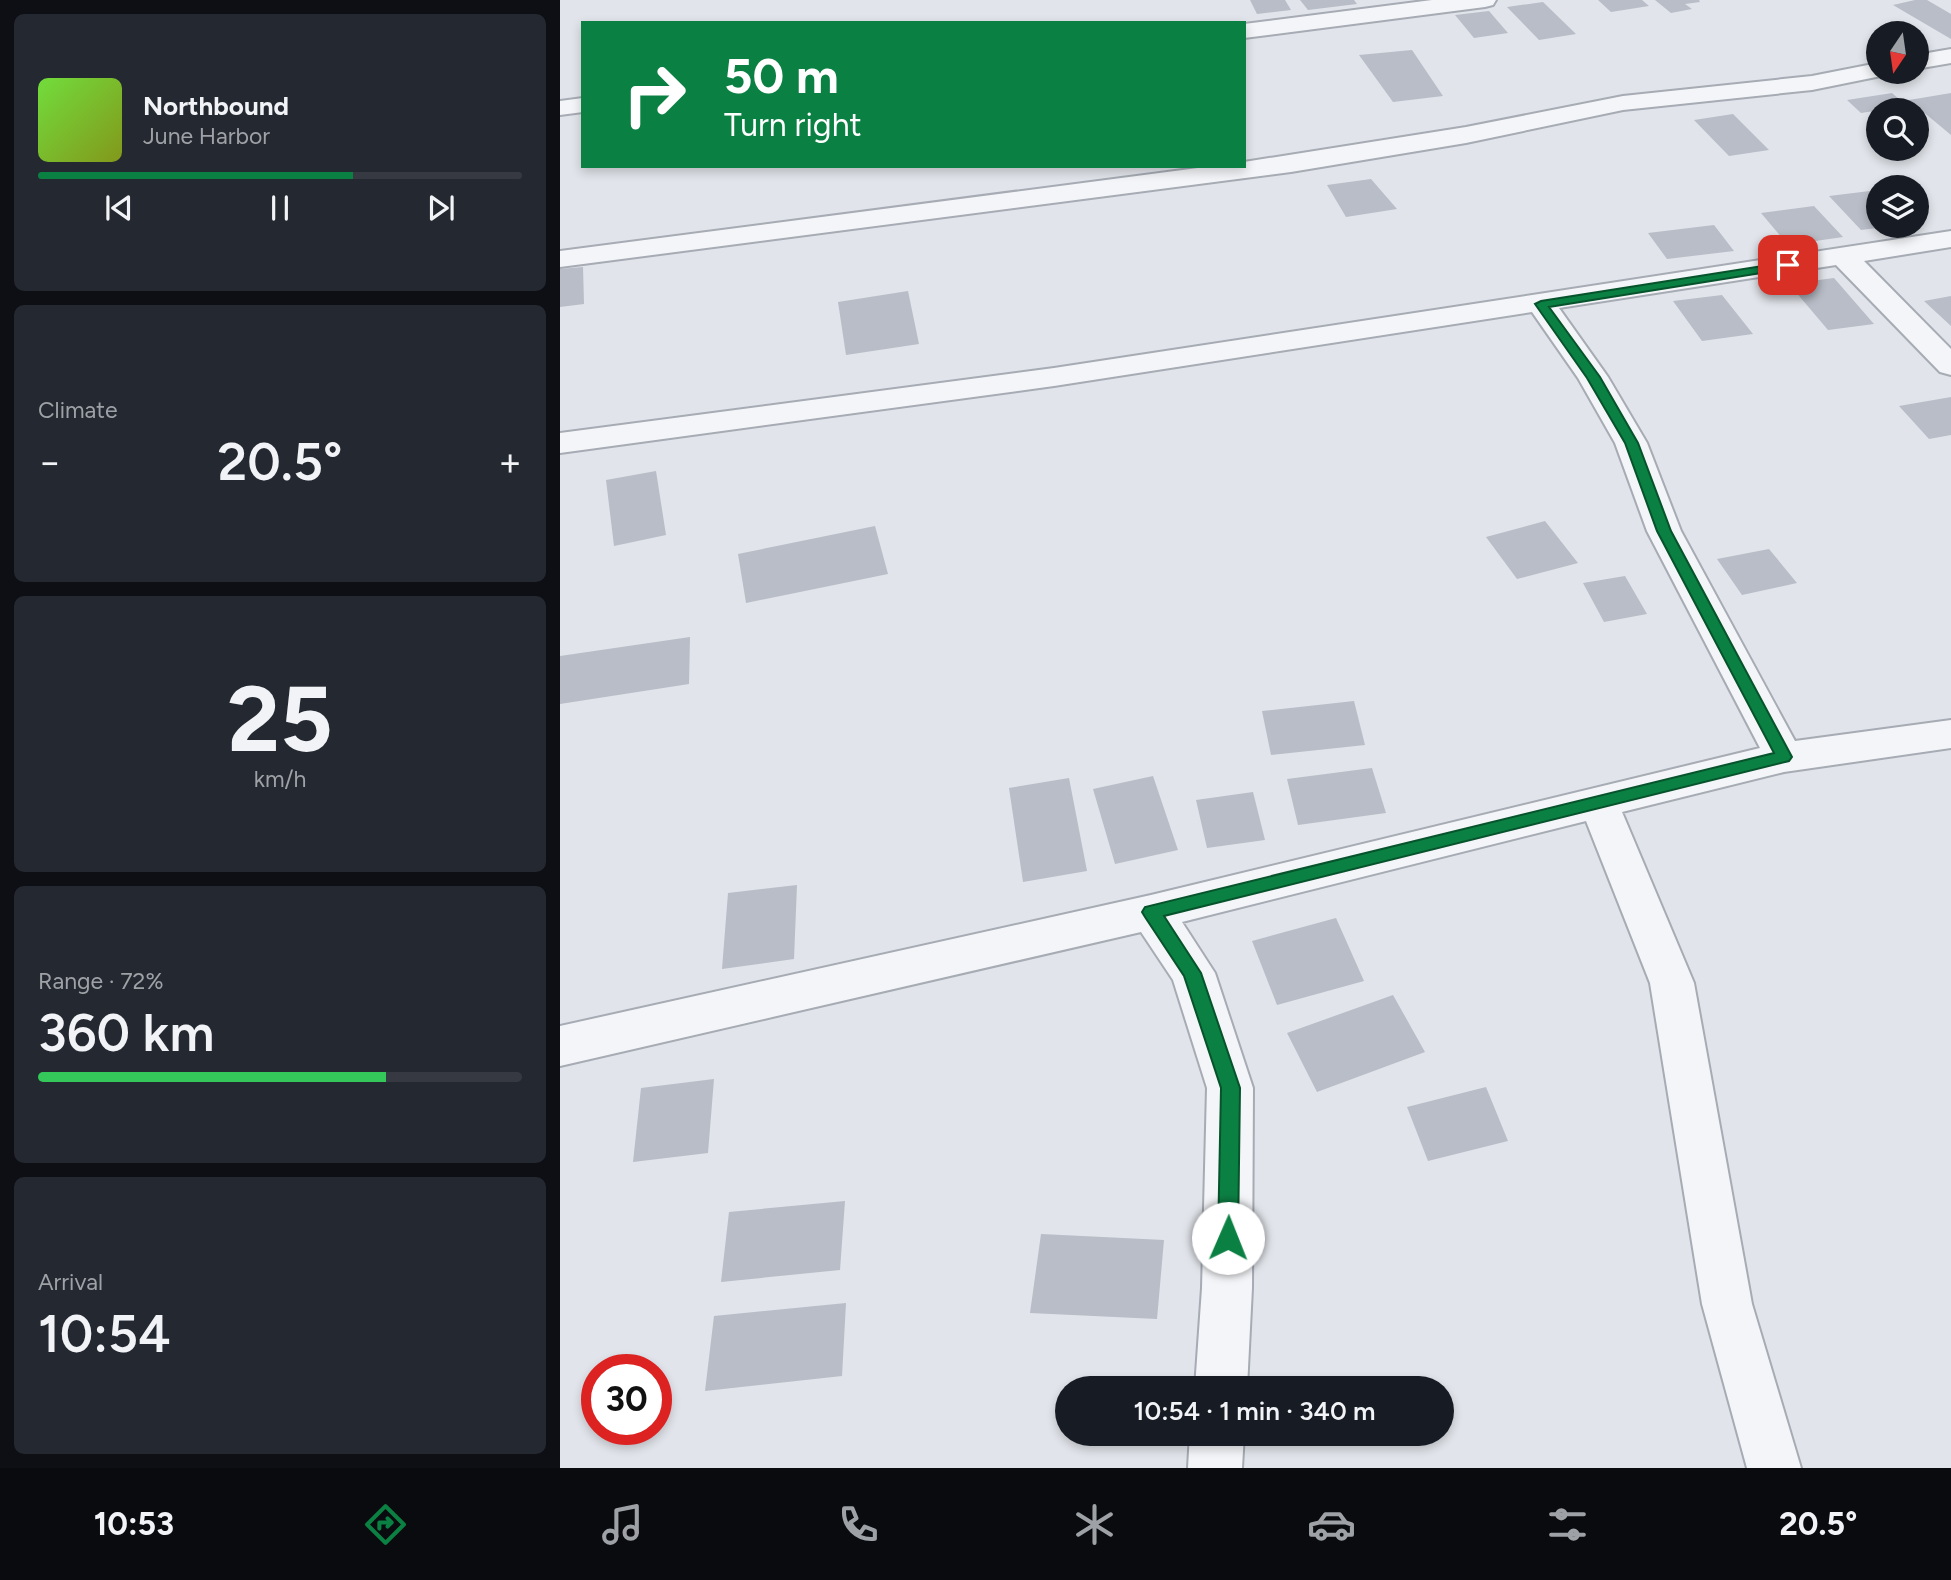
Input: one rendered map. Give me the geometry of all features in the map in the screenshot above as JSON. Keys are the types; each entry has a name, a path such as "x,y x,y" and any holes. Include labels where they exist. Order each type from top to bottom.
{"street":[{"path":"1246,31 1485,0"},
{"path":"1929,60 1951,56"},
{"path":"560,258 1291,164 1466,135 1623,103 1812,83 1866,72"},
{"path":"560,108 581,105"},
{"path":"560,443 1054,377 1951,239"},
{"path":"1843,257 1951,366"},
{"path":"1541,304 1593,377 1631,443 1664,531 1784,757"},
{"path":"560,1046 1151,912 1784,757 1951,734"},
{"path":"1598,802 1672,983 1727,1304 1774,1468"},
{"path":"1151,912 1192,973 1230,1088 1227,1288 1221,1376"},
{"path":"1215,1468 1216,1446"}],"building":[{"path":"1250,0 1285,0 1291,10 1257,14"},
{"path":"1300,0 1354,0 1357,4 1308,10"},
{"path":"1598,0 1642,0 1649,6 1611,12"},
{"path":"1655,0 1700,2 1685,4 1692,9 1671,13"},
{"path":"1927,0 1951,14 1951,39 1929,26 1929,21 1920,21 1893,5"},
{"path":"1543,2 1576,34 1539,40 1507,7"},
{"path":"1489,11 1508,33 1474,38 1455,15"},
{"path":"1412,50 1443,96 1393,102 1359,55"},
{"path":"1892,93 1898,98 1866,98 1866,112 1861,113 1847,100"},
{"path":"1951,93 1951,135 1929,117 1929,98 1921,98"},
{"path":"1733,114 1769,150 1729,156 1694,120"},
{"path":"1371,179 1397,209 1346,217 1327,185"},
{"path":"1866,191 1866,229 1861,230 1829,196"},
{"path":"1814,206 1843,237 1788,245 1761,213"},
{"path":"1714,225 1734,251 1667,259 1648,233"},
{"path":"583,267 584,304 560,307 560,269"},
{"path":"1834,278 1874,324 1828,330 1789,284"},
{"path":"908,291 919,344 846,355 838,302"},
{"path":"1722,295 1753,334 1702,341 1673,301"},
{"path":"1951,296 1951,326 1924,301"},
{"path":"1951,397 1951,435 1929,439 1899,406"},
{"path":"656,471 666,535 614,546 606,480"},
{"path":"1545,521 1578,563 1517,579 1486,537"},
{"path":"875,526 888,574 746,603 738,554"},
{"path":"1769,549 1797,583 1742,595 1717,559"},
{"path":"1625,576 1647,614 1604,622 1583,583"},
{"path":"690,637 689,684 560,704 560,656"},
{"path":"1354,701 1365,745 1271,755 1262,711"},
{"path":"1372,768 1386,813 1298,825 1287,779"},
{"path":"1153,776 1178,850 1115,864 1093,789"},
{"path":"1069,778 1087,871 1023,882 1009,788"},
{"path":"1253,792 1265,840 1207,848 1196,800"},
{"path":"797,885 794,959 722,969 728,893"},
{"path":"1336,918 1364,981 1277,1005 1252,941"},
{"path":"1393,995 1425,1052 1317,1092 1287,1033"},
{"path":"714,1079 708,1153 633,1162 641,1088"},
{"path":"1486,1087 1508,1141 1428,1161 1407,1107"},
{"path":"845,1201 840,1270 721,1282 729,1212"},
{"path":"1041,1234 1164,1240 1157,1319 1030,1313"},
{"path":"846,1303 842,1376 705,1391 714,1316"}],"route":[{"path":"1228,1238 1230,1088 1192,973 1151,912 1784,757 1664,531 1631,443 1593,377 1541,304 1788,265"}]}
